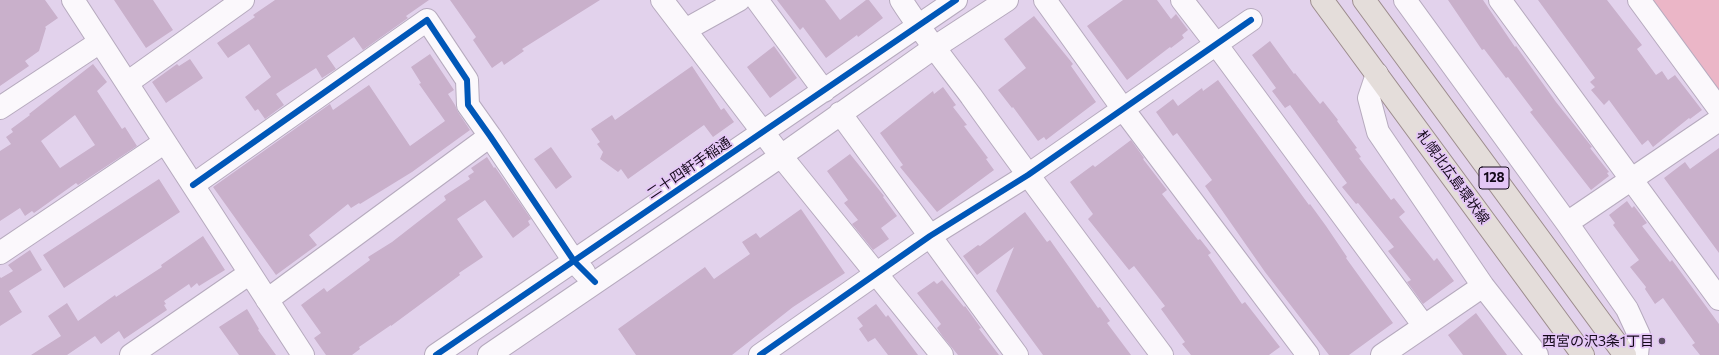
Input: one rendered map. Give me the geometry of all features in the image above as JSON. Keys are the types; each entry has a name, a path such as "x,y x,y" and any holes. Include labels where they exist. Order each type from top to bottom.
{"main road":[{"name":"札幌北広島環状線","path":"1322,0 1583,355"},
{"name":"128","path":"1364,0 1625,355"}],"street":[{"path":"73,0 303,355"},
{"path":"127,83 243,0"},
{"path":"662,0 781,156 942,355"},
{"path":"685,30 739,0"},
{"path":"757,0 824,91"},
{"path":"901,0 917,26 935,46 1028,176 1162,355"},
{"name":"二十四軒手稲通","path":"436,355 956,0"},
{"path":"489,355 781,156 935,46 1007,0"},
{"path":"1045,0 1123,109 1308,355"},
{"path":"1182,0 1424,326"},
{"path":"1405,0 1567,222 1627,309 1639,335 1637,355"},
{"path":"1500,0 1719,299"},
{"path":"1639,0 1719,109"},
{"path":"193,185 427,20 467,80 468,105 574,261 595,282"},
{"path":"763,354 876,272 930,236 1028,176 1251,20"},
{"path":"0,108 100,42"},
{"path":"1377,74 1369,98 1378,132 1483,286 1537,355"},
{"path":"840,113 1018,355"},
{"path":"1567,222 1719,120"},
{"path":"267,300 490,136"},
{"path":"0,253 165,142"},
{"path":"131,355 250,273"},
{"path":"1382,355 1483,286"}],"shaded area":[{"path":"1653,0 1719,0 1719,90"}],"building":[{"path":"0,0 45,0 58,18 45,27 46,28 39,51 25,61 29,66 0,86"},
{"path":"114,0 153,0 173,30 146,48"},
{"path":"275,0 429,0 406,16 408,18 363,50 354,37 327,56 336,69 322,78 316,68 276,94 284,105 265,119 258,109 255,111 245,97 271,77 249,44 228,58 217,43 255,17 253,15"},
{"path":"450,0 600,0 522,49 524,51 504,65 502,61 492,68 473,40 476,37"},
{"path":"777,0 825,0 840,20 866,0 869,0 883,18 826,58 803,27 800,30"},
{"path":"1123,0 1157,0 1171,19 1176,14 1188,30 1182,35 1184,38 1127,80 1087,26"},
{"path":"1448,0 1483,0 1515,47 1516,46 1556,102 1592,147 1590,148 1609,172 1607,173 1609,176 1591,190 1530,112 1533,110 1508,77 1506,78 1484,49 1482,50"},
{"path":"1538,0 1607,0 1642,45 1637,49 1656,75 1662,71 1668,80 1675,75 1702,110 1690,119 1689,118 1653,147 1648,140 1642,145 1609,100 1604,105 1591,90 1595,87 1590,82 1595,78"},
{"path":"1034,16 1073,64 1071,66 1096,102 1046,140 1044,137 1038,141 1013,107 1012,108 998,90 1026,68 1004,39"},
{"path":"1270,41 1294,74 1295,73 1320,104 1323,101 1338,120 1337,121 1357,148 1355,149 1361,157 1359,158 1391,200 1394,198 1405,212 1399,217 1434,261 1437,258 1454,281 1423,304 1407,282 1411,280 1388,251 1394,247 1358,203 1356,204 1342,187 1347,183 1290,105 1285,108 1272,91 1276,88 1252,55"},
{"path":"774,46 797,78 770,98 747,67"},
{"path":"430,54 454,90 448,94 470,130 412,172 360,204 359,203 351,208 348,204 309,235 317,245 276,275 213,187 330,104 333,110 369,85 410,146 445,121 419,84 421,83 411,67"},
{"path":"190,59 203,78 166,103 152,82 177,64 179,66"},
{"path":"93,64 107,82 97,91 122,129 125,127 137,146 78,185 76,183 34,213 32,211 25,216 20,208 0,221 0,151 11,144 6,137 13,132 11,129 30,115 29,114","holes":["75,115 95,145 60,168 41,141"]},
{"path":"692,66 721,110 724,108 734,122 713,137 704,125 628,179 621,169 618,172 600,159 603,152 597,144 600,142 591,129 612,115 615,120"},
{"path":"1218,80 1326,226 1347,257 1346,258 1393,323 1349,355 1329,355 1265,272 1205,186 1212,180 1177,133 1173,136 1156,112 1173,99 1178,106 1202,88 1203,91"},
{"path":"943,87 956,105 953,107 967,125 964,126 988,158 986,159 994,170 937,212 900,167 903,165 880,133 933,91 934,94"},
{"path":"1131,140 1144,158 1143,159 1167,190 1162,194 1198,240 1200,239 1211,253 1208,255 1242,304 1245,302 1280,347 1269,355 1191,355 1182,344 1185,342 1161,309 1165,306 1134,266 1129,270 1088,219 1093,214 1070,182 1093,165 1095,167"},
{"path":"551,147 572,177 556,189 534,159"},
{"path":"1719,148 1719,253 1664,178 1685,162 1690,169"},
{"path":"850,154 884,196 883,197 897,216 881,228 889,239 873,250 852,224 858,220 844,203 848,200 827,171"},
{"path":"487,157 531,219 528,221 530,225 513,238 485,200 457,219 483,257 459,273 460,275 391,326 359,347 360,349 352,355 326,355 314,338 321,333 301,305 324,288 327,292 370,260 368,257 392,242 446,200 444,196 470,179 468,176 474,172 471,168"},
{"path":"159,179 180,212 64,288 43,255"},
{"path":"1627,201 1632,208 1634,206 1647,223 1642,226 1670,262 1672,260 1719,324 1719,355 1700,355 1692,345 1695,343 1663,298 1655,304 1645,289 1646,287 1630,267 1639,260 1613,225 1615,223 1609,215"},
{"path":"801,209 845,273 793,307 732,355 636,355 618,329 705,267 714,279 750,254 742,242 756,233 760,238"},
{"path":"1025,212 1047,242 1050,240 1098,308 1100,307 1110,321 1107,323 1131,355 1043,355 996,291 1014,247 977,275 963,256 978,245 980,246"},
{"path":"203,236 225,270 199,286 197,283 191,288 189,284 164,301 166,304 164,305 167,310 124,339 119,331 101,344 95,336 67,355 31,355 61,336 48,316 67,303 78,321 115,295 116,297 162,267 161,265"},
{"path":"30,250 42,270 9,291 22,312 0,326 0,277 1,278 13,271 8,265"},
{"path":"942,280 964,307 965,306 981,328 979,329 999,355 958,355 943,337 937,328 941,324 917,293 934,281 937,284"},
{"path":"876,304 886,317 888,315 918,355 888,355 875,338 868,342 859,329 863,326 857,318"},
{"path":"247,309 259,329 258,330 276,355 239,355 219,327"},
{"path":"1476,313 1507,355 1463,355 1448,335"}],"cycle path":[{"path":"436,355 956,0"},
{"path":"193,185 427,20 467,80 468,105 574,261 595,282"},
{"path":"760,355 930,236 1028,175 1251,20"}],"place":[{"name":"西宮の沢3条1丁目","path":"1662,341"}]}
